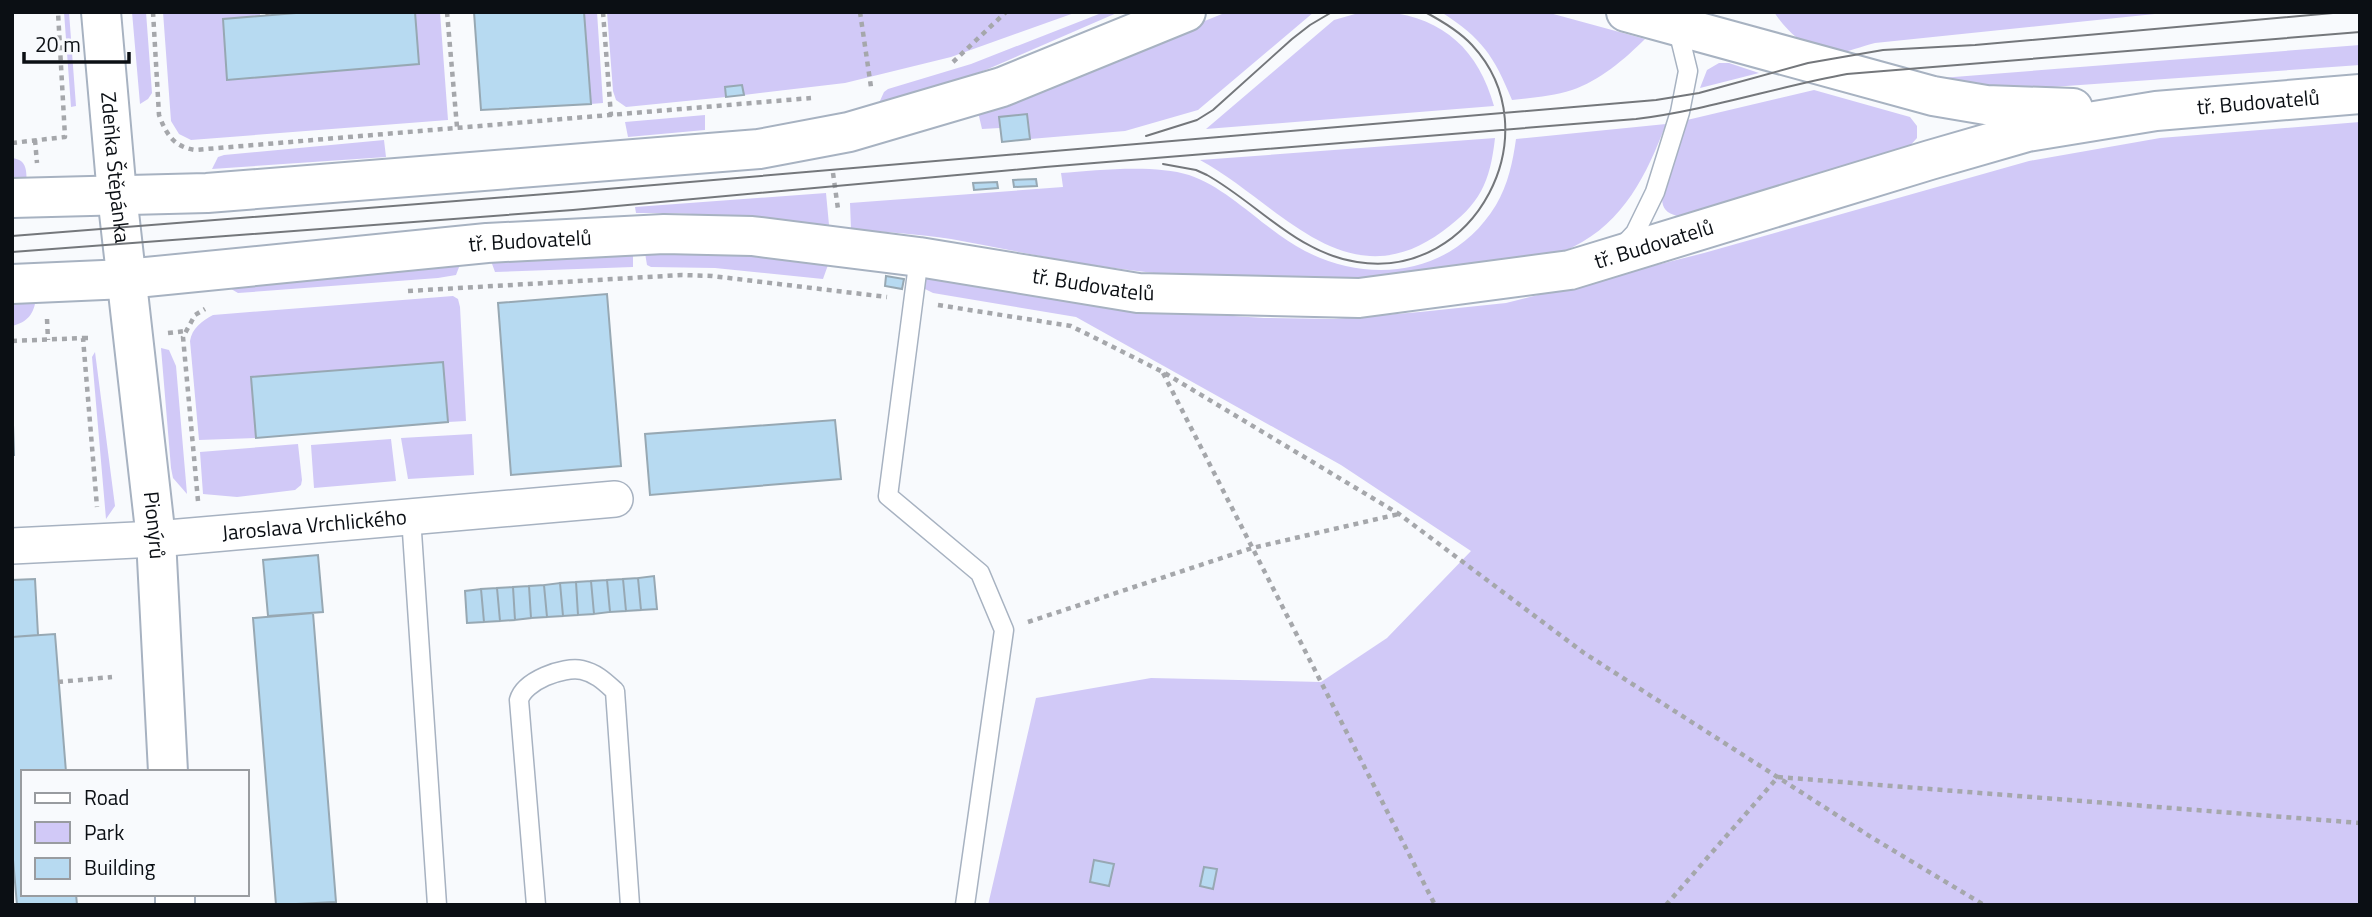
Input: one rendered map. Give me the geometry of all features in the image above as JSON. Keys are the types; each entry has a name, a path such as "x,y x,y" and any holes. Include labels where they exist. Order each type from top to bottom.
{"street":[{"name":"Zdeňka Štěpánka","path":"101,12 126,279"},
{"path":"12,198 207,193 759,149 849,132 1002,87 1186,12"},
{"name":"tř. Budovatelů","path":"1626,12 1679,19 1933,96 1986,105 2156,111"},
{"name":"tř. Budovatelů","path":"12,284 126,279 487,243 664,234 752,236 919,257 1138,293 1359,298 1570,270 2027,132 2156,111 2360,94"},
{"name":"Pionýrů","path":"126,279 156,539 168,770"},
{"name":"Jaroslava Vrchlického","path":"12,546 156,539 615,499"}],"lane":[{"path":"1607,258 1628,240 1643,219 1655,192 1680,112 1688,71 1679,19"},
{"path":"919,257 888,496 980,573 1004,630 965,905"},
{"path":"411,517 437,905"},
{"path":"536,905 519,700 521,692 552,674 580,669 597,676 615,691 630,905"}],"path":[{"path":"12,143 65,137 58,12"},
{"path":"153,12 159,115 168,135 178,146 195,150 814,98"},
{"path":"447,12 457,127"},
{"path":"603,12 611,116"},
{"path":"860,12 871,86"},
{"path":"952,62 1006,12"},
{"path":"941,66 965,58"},
{"path":"863,89 883,83"},
{"path":"151,116 159,115"},
{"path":"833,170 839,218"},
{"path":"398,292 682,275 712,276 834,289 1071,326 1163,372 1399,514 1584,653 1984,905"},
{"path":"198,501 183,349 186,331 195,315 210,307"},
{"path":"164,333 186,331"},
{"path":"83,338 98,512"},
{"path":"12,341 92,338"},
{"path":"1163,372 1435,905"},
{"path":"1004,630 1252,548 1399,514"},
{"path":"58,682 112,677"},
{"path":"1778,777 2360,823"},
{"path":"1665,905 1778,777"}],"green space":[{"path":"64,12 69,12 76,106 71,107"},
{"path":"132,12 146,12 152,93 140,104"},
{"path":"163,12 260,12 260,16 223,19 228,80 418,64 415,12 440,12 448,120 191,140 179,134 171,121"},
{"path":"584,12 597,12 603,103 591,104"},
{"path":"607,12 1077,12 951,57 845,83 744,95 742,86 725,87 726,97 626,107 616,100 613,91"},
{"path":"1104,12 1119,12 988,69 948,84 879,103 888,89 971,64"},
{"path":"1227,12 1314,12 1198,110 1125,131 1030,139 1026,114 999,117 1000,128 982,129 978,112"},
{"path":"1387,12 1426,21 1456,41 1479,69 1494,106 1206,129 1334,20 1355,14"},
{"path":"1441,12 1546,12 1645,39 1611,69 1582,86 1557,94 1512,100 1485,49 1467,31"},
{"path":"1774,12 2174,12 1875,43 1832,53 1814,48 1798,39"},
{"path":"2360,45 2360,65 2038,88 1990,86 1941,78"},
{"path":"1719,63 1729,63 1759,73 1700,88 1707,70"},
{"path":"1814,90 1910,117 1917,126 1917,138 1907,149 1677,216 1666,210 1662,198 1687,120"},
{"path":"705,115 705,130 628,137 625,122"},
{"path":"2360,122 2360,905 988,905 1036,698 1151,678 1321,682 1387,638 1471,551 1341,465 1076,317 933,293 923,288 920,277 1186,313 1264,318 1334,319 1506,303 1704,253 2029,161 2160,138"},
{"path":"1666,124 1651,161 1632,195 1591,237 1557,253 1447,272 1344,281 1238,280 1135,271 951,239 851,229 850,203 1063,187 1061,173 1160,170 1189,175 1204,181 1233,199 1290,243 1331,262 1384,270 1410,267 1435,259 1458,246 1479,228 1504,189 1516,139"},
{"path":"1495,138 1490,168 1481,191 1456,221 1408,250 1375,256 1344,251 1314,238 1200,160"},
{"path":"384,140 386,157 212,169 218,157 224,155"},
{"path":"12,158 24,164 27,184 12,185"},
{"path":"826,193 829,225 733,216 636,213 635,207"},
{"path":"633,253 633,267 495,272 491,261"},
{"path":"645,253 720,253 828,265 823,279 715,268 651,267 647,265"},
{"path":"461,262 456,275 438,278 238,293 226,286"},
{"path":"453,296 458,299 460,307 466,421 448,422 443,362 252,377 256,438 199,440 190,341 198,325 213,315"},
{"path":"36,298 34,309 29,316 12,326 12,300"},
{"path":"161,348 169,350 176,366 187,494 173,478 171,468"},
{"path":"95,352 115,506 106,519 92,357"},
{"path":"472,434 474,475 408,479 401,438"},
{"path":"391,439 396,481 314,488 311,445"},
{"path":"298,444 302,480 295,490 237,497 203,494 200,452"}],"building":[{"path":"308,12 415,12 419,64 227,80 223,19"},
{"path":"474,12 584,12 591,104 481,110"},
{"path":"742,85 744,95 726,97 725,87"},
{"path":"1027,114 1030,139 1002,142 999,117"},
{"path":"1036,179 1037,186 1014,187 1013,180"},
{"path":"997,182 998,188 974,190 973,183"},
{"path":"886,276 904,279 902,289 885,286"},
{"path":"607,294 621,466 511,475 498,303"},
{"path":"443,362 448,422 256,438 251,377"},
{"path":"12,394 14,455 12,455"},
{"path":"835,420 841,479 650,495 645,434"},
{"path":"318,555 323,612 268,616 263,560"},
{"path":"654,576 657,609 641,610 638,578"},
{"path":"638,578 641,610 626,611 623,579"},
{"path":"35,579 38,635 12,637 12,580"},
{"path":"623,579 626,611 610,612 607,580"},
{"path":"607,580 610,612 594,614 591,581"},
{"path":"591,581 594,614 578,615 576,582"},
{"path":"576,582 578,615 563,616 560,583"},
{"path":"560,583 563,616 547,617 544,585"},
{"path":"544,585 547,617 531,618 529,586"},
{"path":"529,586 531,618 515,620 513,587"},
{"path":"513,587 515,620 500,621 497,588"},
{"path":"497,588 500,621 484,622 481,589"},
{"path":"481,589 484,622 467,623 465,591"},
{"path":"313,613 336,902 276,905 253,618"},
{"path":"55,634 66,770 21,770 21,896 76,896 77,905 17,905 12,848 12,637"},
{"path":"1094,860 1114,864 1109,886 1090,882"},
{"path":"1204,867 1217,869 1213,889 1200,886"}],"tram line":[{"path":"1146,136 1197,120 1213,110 1292,39 1332,12"},
{"path":"1163,164 1196,170 1207,175 1296,238 1335,257 1357,262 1399,262 1436,248 1467,225 1489,193 1502,157 1505,118 1495,80 1472,45 1462,35 1425,12"},
{"path":"12,236 571,192 1656,100 1699,93 1808,63 1883,50 1975,45 2344,12"},
{"path":"12,252 573,210 1045,167 1636,119 1689,110 1847,74 2360,32"}]}
